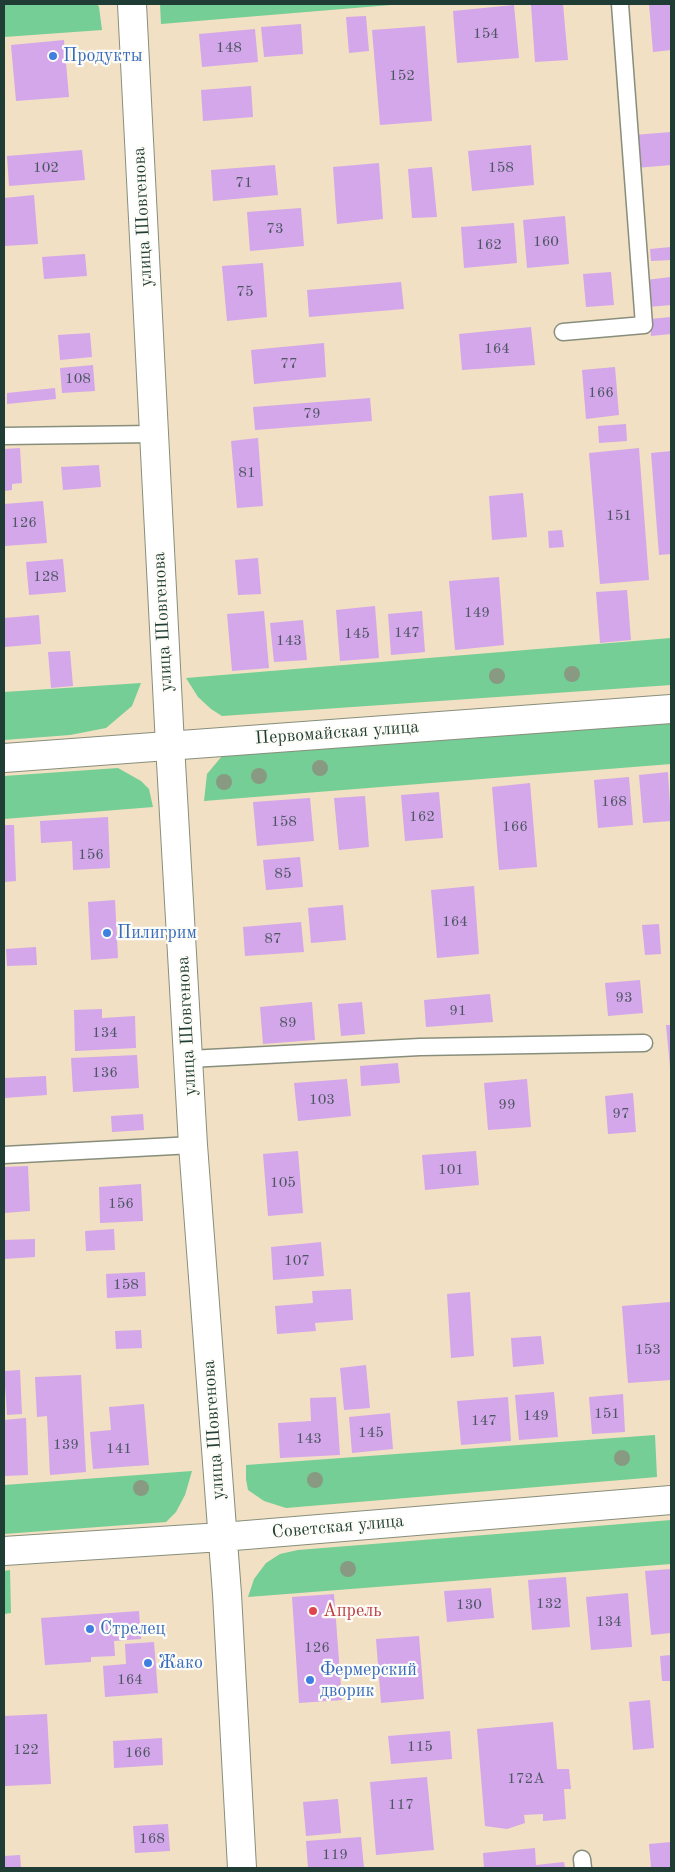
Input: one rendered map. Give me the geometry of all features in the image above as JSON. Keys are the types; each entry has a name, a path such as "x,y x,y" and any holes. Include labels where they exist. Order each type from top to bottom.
{"main road":[{"name":"улица Шовгенова","path":"132,4 170,745 193,1145 227,1594 242,1868"},
{"name":"Первомайская улица","path":"4,758 671,709"},
{"name":"Советская улица","path":"4,1551 222,1537 671,1500"}],"lane":[{"path":"563,332 644,326 620,4"},
{"path":"4,436 154,434"},
{"path":"189,1059 420,1046 644,1043"},
{"path":"4,1155 193,1145"}],"green space":[{"path":"4,4 97,4 102,30 4,37"},
{"path":"160,4 403,4 161,24"},
{"path":"671,638 671,685 222,716 198,697 186,678"},
{"path":"141,683 132,706 106,728 70,735 4,740 4,692"},
{"path":"671,723 671,764 204,801 207,774 222,756"},
{"path":"118,768 141,781 149,789 153,807 4,819 4,776"},
{"path":"655,1435 657,1477 286,1508 264,1501 248,1490 246,1479 246,1465"},
{"path":"192,1471 185,1495 176,1512 166,1522 4,1534 4,1485"},
{"path":"671,1520 671,1564 248,1597 254,1579 266,1563 280,1554 298,1550"},
{"path":"10,1570 11,1613 4,1614 4,1571"}],"building":[{"path":"563,4 568,60 535,62 531,5"},
{"path":"649,4 671,4 671,50 653,52"},
{"path":"514,5 519,58 457,63 453,11"},
{"path":"366,16 369,51 349,53 346,17"},
{"path":"301,24 303,54 264,57 261,27"},
{"path":"425,26 432,121 380,125 372,30"},
{"path":"255,29 258,62 202,67 199,34"},
{"path":"64,40 69,97 16,101 11,45"},
{"path":"251,86 253,117 203,121 201,90"},
{"path":"671,132 671,165 636,168 634,135"},
{"path":"531,145 534,185 472,191 468,151"},
{"path":"82,150 85,180 9,186 7,156"},
{"path":"379,163 383,219 337,224 333,167"},
{"path":"275,165 278,195 213,201 211,170"},
{"path":"432,167 437,217 412,218 408,169"},
{"path":"34,195 38,244 4,246 4,198"},
{"path":"301,208 304,246 250,251 247,212"},
{"path":"565,216 569,264 527,268 523,220"},
{"path":"514,223 517,263 464,268 461,227"},
{"path":"671,247 671,260 651,261 650,249"},
{"path":"85,254 87,276 44,279 42,257"},
{"path":"263,263 267,317 227,321 222,266"},
{"path":"611,272 614,305 586,307 583,274"},
{"path":"671,277 671,305 648,307 646,280"},
{"path":"401,282 404,309 309,317 307,290"},
{"path":"671,317 671,334 651,336 650,319"},
{"path":"531,327 535,365 462,370 459,334"},
{"path":"90,333 92,357 60,360 58,335"},
{"path":"324,343 326,377 254,384 251,350"},
{"path":"93,365 95,391 62,393 60,368"},
{"path":"615,367 619,415 586,419 582,370"},
{"path":"55,388 56,399 7,404 7,393"},
{"path":"370,398 372,421 255,430 253,407"},
{"path":"626,424 627,441 599,443 598,426"},
{"path":"258,438 263,506 237,508 231,441"},
{"path":"20,448 22,483 12,484 12,490 4,491 4,449"},
{"path":"639,448 649,580 600,584 589,453"},
{"path":"671,451 671,554 659,555 651,453"},
{"path":"99,465 101,487 63,490 61,467"},
{"path":"523,493 527,537 492,540 489,496"},
{"path":"43,501 47,543 4,546 4,504"},
{"path":"562,530 564,547 549,548 548,531"},
{"path":"258,558 261,594 238,595 235,560"},
{"path":"63,559 66,592 29,595 26,562"},
{"path":"499,577 504,645 455,650 449,581"},
{"path":"627,590 631,640 600,643 596,592"},
{"path":"375,606 379,658 340,661 336,610"},
{"path":"264,611 269,668 232,671 227,614"},
{"path":"422,611 425,652 391,655 388,614"},
{"path":"39,615 41,644 4,647 4,618"},
{"path":"303,620 307,660 274,662 270,623"},
{"path":"70,651 73,686 51,688 48,652"},
{"path":"668,772 671,821 643,823 639,775"},
{"path":"629,777 633,825 598,828 594,780"},
{"path":"530,783 537,867 499,870 492,787"},
{"path":"439,792 443,838 405,841 401,795"},
{"path":"365,796 369,847 339,850 334,798"},
{"path":"310,798 314,841 257,846 253,802"},
{"path":"108,817 110,868 73,870 72,841 41,843 40,821"},
{"path":"4,825 14,825 16,881 4,882"},
{"path":"300,857 303,887 266,890 263,860"},
{"path":"474,886 479,954 437,958 431,890"},
{"path":"115,900 118,958 91,960 88,902"},
{"path":"343,905 346,940 311,943 308,908"},
{"path":"301,922 304,952 245,956 243,927"},
{"path":"659,924 661,954 645,955 642,925"},
{"path":"36,947 37,965 7,966 6,949"},
{"path":"640,980 643,1013 608,1016 605,983"},
{"path":"490,994 493,1022 426,1027 424,1000"},
{"path":"312,1002 315,1040 263,1044 260,1007"},
{"path":"362,1002 365,1034 341,1036 338,1004"},
{"path":"102,1009 102,1018 135,1016 136,1048 75,1051 74,1010"},
{"path":"666,1025 671,1025 671,1067 670,1067"},
{"path":"137,1055 139,1088 73,1092 71,1058"},
{"path":"398,1063 400,1083 361,1086 360,1066"},
{"path":"46,1076 47,1095 4,1098 4,1078"},
{"path":"347,1079 351,1116 298,1121 294,1083"},
{"path":"527,1079 531,1127 488,1130 484,1083"},
{"path":"633,1093 636,1132 608,1134 605,1096"},
{"path":"143,1114 144,1130 112,1132 111,1116"},
{"path":"298,1151 303,1213 268,1216 263,1154"},
{"path":"476,1151 479,1185 425,1190 422,1155"},
{"path":"28,1166 30,1211 4,1213 4,1167"},
{"path":"141,1184 143,1221 100,1223 99,1187"},
{"path":"114,1229 115,1250 86,1251 85,1231"},
{"path":"35,1239 35,1257 4,1259 4,1240"},
{"path":"321,1242 324,1276 273,1280 271,1247"},
{"path":"145,1272 146,1296 107,1298 106,1274"},
{"path":"351,1289 353,1320 315,1323 316,1331 277,1334 275,1306 313,1303 312,1291"},
{"path":"470,1292 474,1356 451,1358 447,1294"},
{"path":"670,1302 671,1380 628,1383 622,1306"},
{"path":"141,1330 142,1348 116,1349 115,1331"},
{"path":"541,1336 544,1364 513,1367 511,1338"},
{"path":"366,1365 370,1408 344,1410 340,1368"},
{"path":"20,1370 22,1414 7,1415 4,1371"},
{"path":"81,1375 86,1472 50,1475 47,1416 37,1417 35,1377"},
{"path":"554,1392 558,1437 519,1440 515,1395"},
{"path":"623,1394 625,1432 592,1434 589,1397"},
{"path":"336,1397 340,1455 280,1458 278,1423 311,1421 310,1398"},
{"path":"508,1397 511,1441 461,1445 457,1401"},
{"path":"144,1404 149,1465 93,1469 90,1432 111,1430 109,1407"},
{"path":"390,1413 393,1449 352,1453 349,1417"},
{"path":"26,1418 28,1475 4,1476 4,1420"},
{"path":"671,1569 671,1633 651,1635 645,1571"},
{"path":"566,1577 570,1627 532,1630 528,1580"},
{"path":"491,1588 494,1618 447,1622 444,1591"},
{"path":"628,1593 632,1647 591,1650 586,1597"},
{"path":"334,1594 342,1700 299,1703 292,1597"},
{"path":"139,1611 141,1639 114,1641 115,1656 91,1657 91,1662 45,1665 41,1618"},
{"path":"419,1636 424,1699 381,1703 376,1639"},
{"path":"154,1642 158,1693 105,1697 103,1666 126,1664 125,1644"},
{"path":"671,1655 671,1681 662,1681 660,1656"},
{"path":"650,1700 654,1748 633,1750 629,1702"},
{"path":"47,1714 51,1784 4,1786 4,1716"},
{"path":"553,1722 557,1769 569,1769 571,1789 564,1789 566,1819 543,1821 543,1814 524,1815 525,1823 507,1829 485,1826 477,1729"},
{"path":"450,1731 452,1759 391,1764 388,1736"},
{"path":"162,1738 163,1765 114,1768 113,1741"},
{"path":"427,1777 434,1850 376,1855 370,1782"},
{"path":"338,1799 341,1833 306,1836 303,1802"},
{"path":"168,1824 170,1851 135,1853 133,1826"},
{"path":"361,1837 364,1868 308,1868 306,1841"},
{"path":"671,1842 671,1868 651,1868 649,1844"},
{"path":"535,1848 536,1865 564,1862 565,1868 484,1868 483,1853"},
{"path":"20,1855 21,1868 4,1868 4,1856"}],"place":[{"name":"Продукты","path":"53,56"},
{"name":"Пилигрим","path":"107,933"},
{"name":"Апрель","path":"313,1611"},
{"name":"Стрелец","path":"90,1629"},
{"name":"Жако","path":"148,1663"},
{"name":"Фермерский дворик","path":"310,1680"}]}
